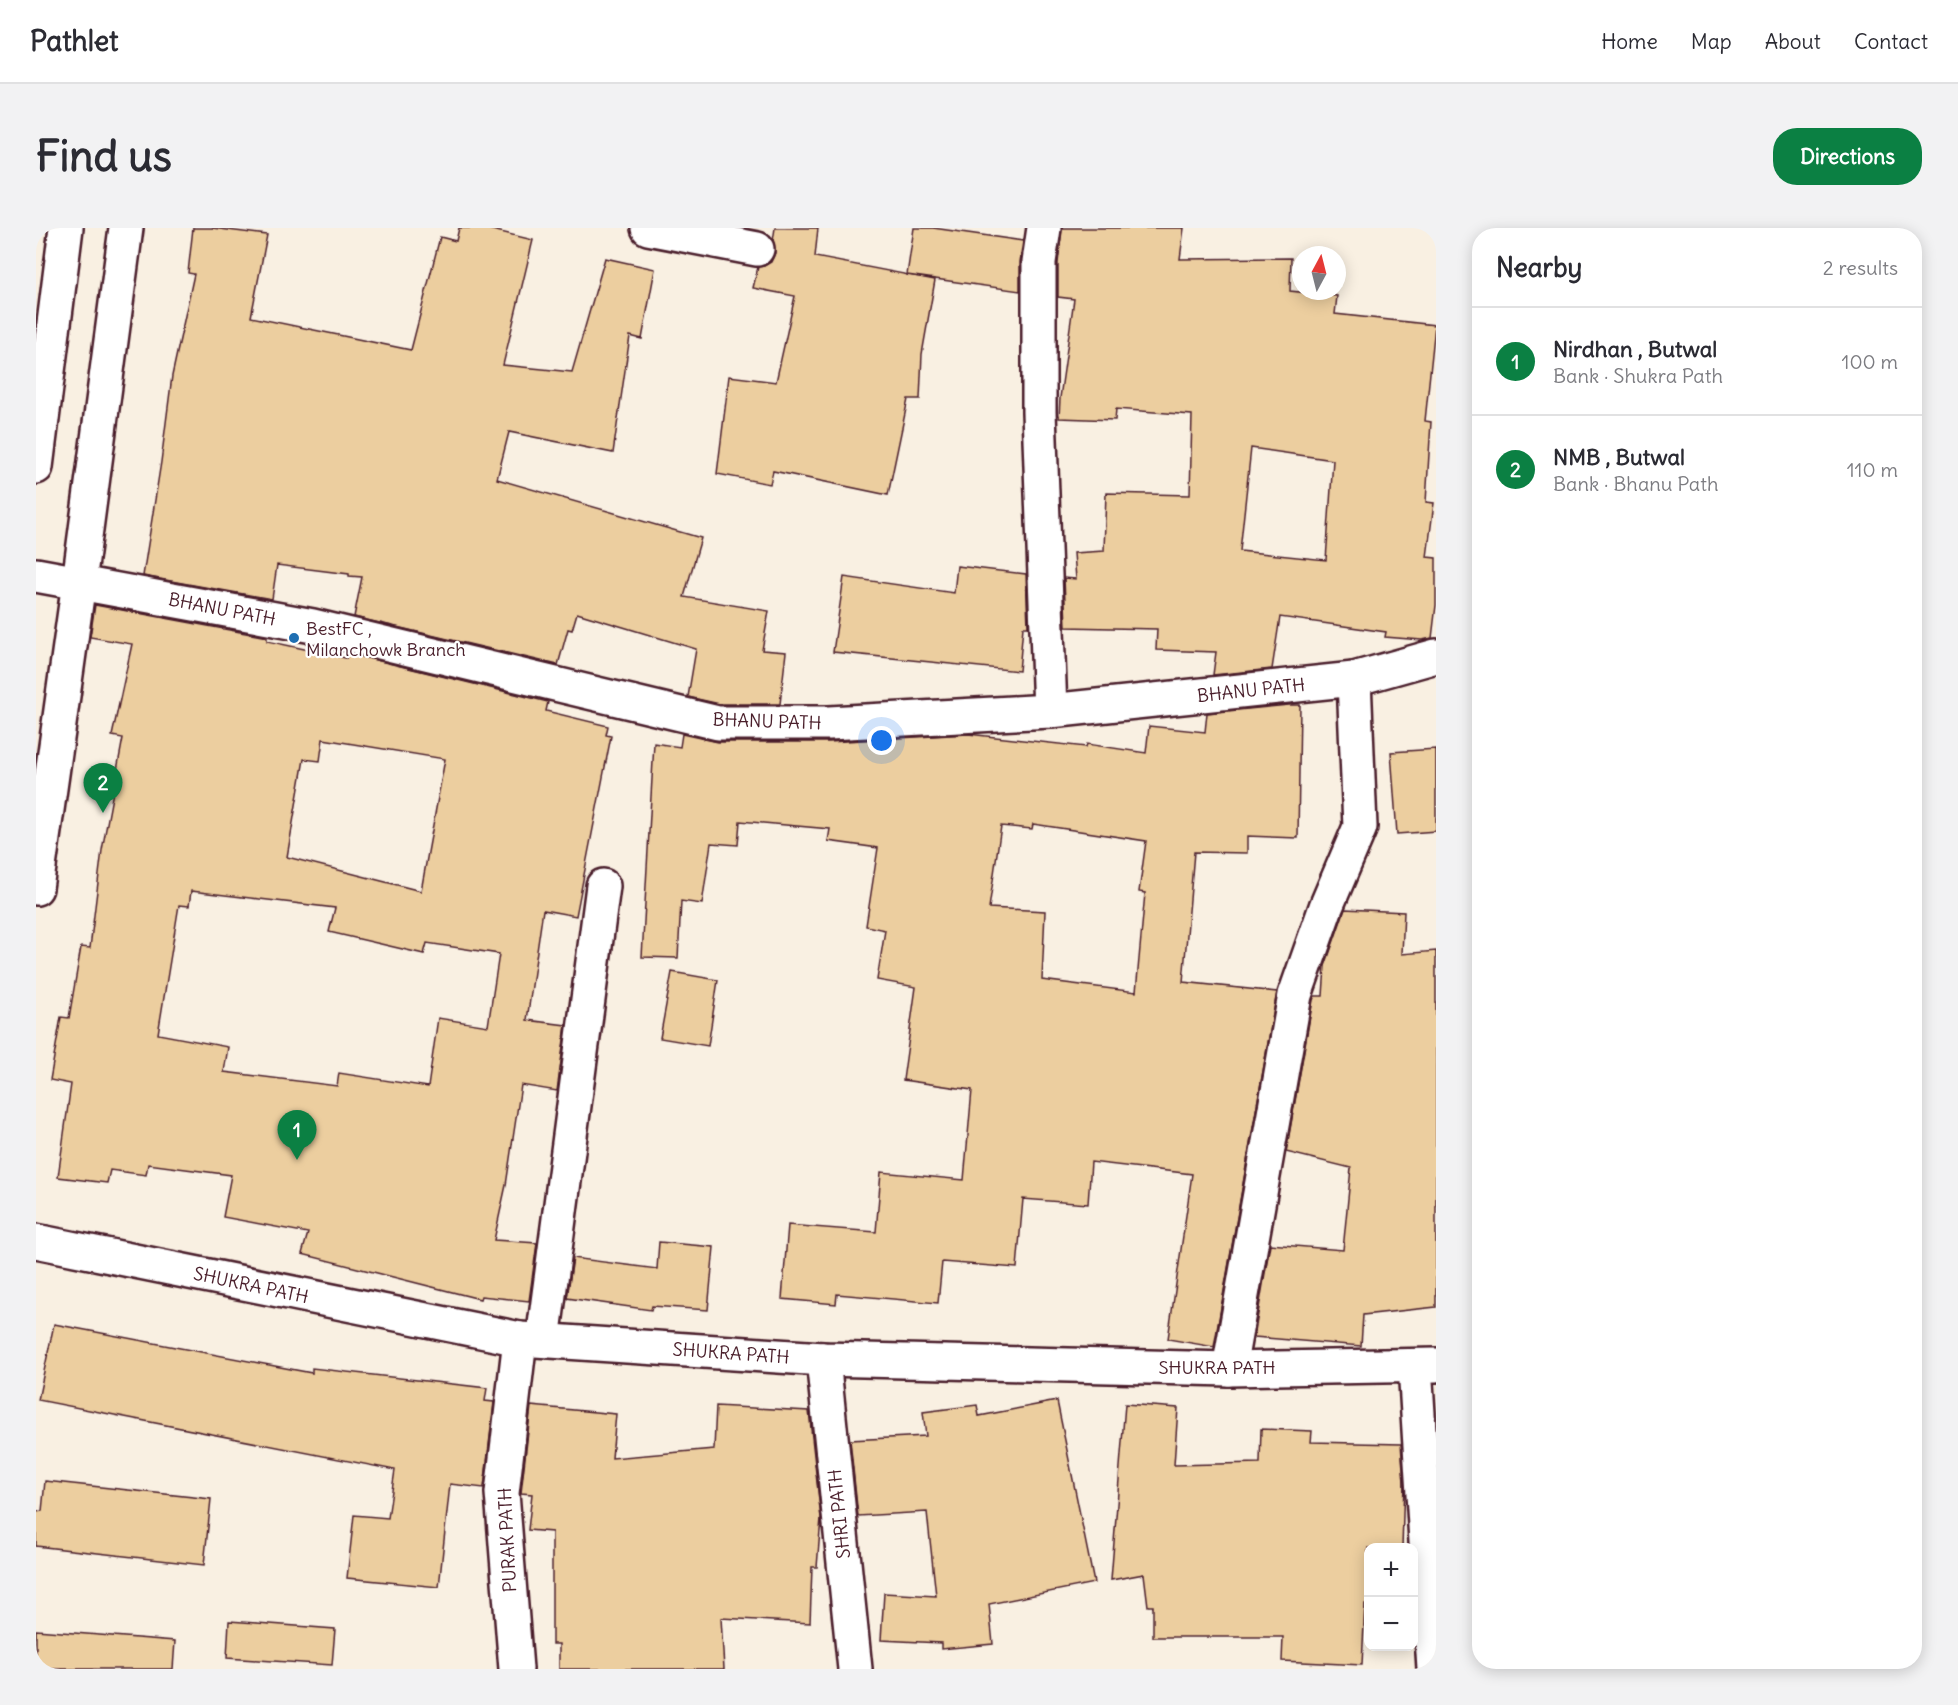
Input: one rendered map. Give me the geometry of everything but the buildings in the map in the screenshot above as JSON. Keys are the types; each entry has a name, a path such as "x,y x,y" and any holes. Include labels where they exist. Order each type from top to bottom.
{"main road":[{"path":"36,467 66,228"},
{"path":"36,888 80,582 126,228"},
{"path":"648,228 757,249"},
{"path":"1044,228 1039,262 1039,412 1050,711"},
{"name":"BHANU PATH","path":"36,575 313,626 718,723 829,723 1050,711 1354,679 1436,656"},
{"path":"1229,1369 1294,994 1326,907 1360,827 1354,679"},
{"name":"PURAK PATH","path":"516,1669 502,1493 531,1340 603,886"},
{"name":"SHUKRA PATH","path":"36,1241 531,1340 823,1359 1229,1369 1426,1365"},
{"name":"SHRI PATH","path":"823,1359 855,1669"},
{"path":"1426,1365 1434,1669"}],"place":[{"name":"BestFC , Milanchowk Branch","path":"294,638"},
{"name":"NMB , Butwal","path":"103,813"},
{"name":"Nirdhan , Butwal","path":"297,1160"}]}
